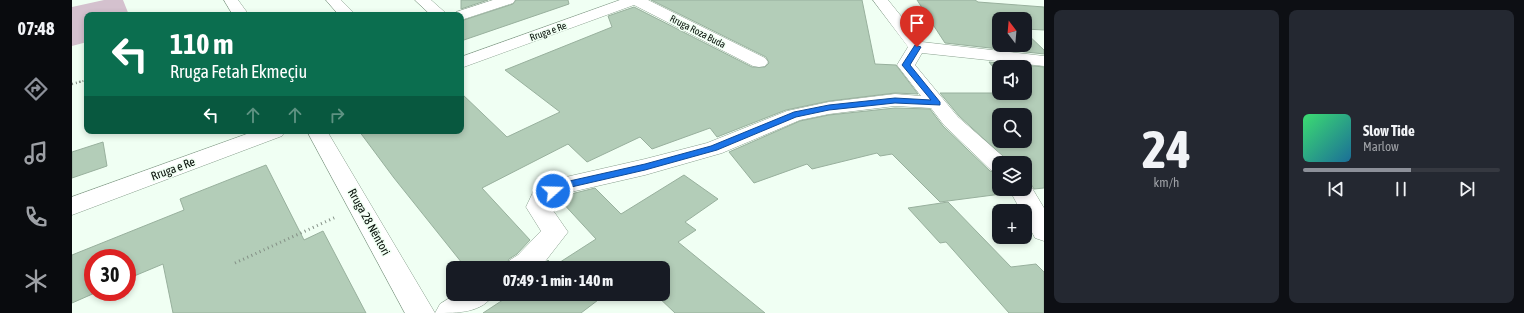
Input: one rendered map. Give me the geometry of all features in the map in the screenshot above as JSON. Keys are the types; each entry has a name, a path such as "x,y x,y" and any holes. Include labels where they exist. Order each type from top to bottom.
{"street":[{"path":"231,0 238,12"},
{"path":"333,0 345,12"},
{"path":"422,0 436,12"},
{"path":"464,14 505,0"},
{"name":"Rruga Roza Buda","path":"635,0 759,62"},
{"name":"Rruga e Re","path":"464,62 635,0"},
{"path":"880,0 917,47 1044,61"},
{"path":"917,47 906,65 951,121 992,159"},
{"path":"530,261 555,232 538,207 542,196 565,185 645,167 714,148 794,115 829,108 895,100 937,103"},
{"name":"Rruga e Re","path":"72,206 266,134"},
{"name":"Rruga 28 Nëntori","path":"319,134 415,311"},
{"path":"1025,196 1044,231"},
{"path":"450,313 469,301"}],"path":[{"path":"72,84 84,81"},
{"path":"235,263 337,216"}],"shaded area":[{"path":"104,0 123,0 128,12 84,12 84,43 72,46 72,7"}],"building":[{"path":"461,0 488,0 461,9"},
{"path":"516,0 568,0 569,4 464,40 464,20 513,4"},
{"path":"651,0 862,0 875,64 896,65 918,94 895,93 829,101 786,110 717,137 710,128 652,149 640,137 587,162 568,144 482,188 530,240 508,261 460,261 394,178 361,134 464,134 464,96 507,137 560,112 505,70 612,27 608,16 634,7 752,67 765,67 769,63 766,57"},
{"path":"917,0 975,0 978,2 1044,7 1044,30 1032,29 1032,12 992,12 992,48 945,43"},
{"path":"1032,39 1044,50 1044,54 1026,52 1032,52"},
{"path":"1032,66 1044,67 1044,188 1034,189 1032,186 1032,156 1002,156 994,148 1032,148 1032,108 992,108 992,146 959,116 940,93 992,93 992,100 1032,100"},
{"path":"895,108 930,109 943,126 992,172 992,195 940,202 892,154 880,156 877,153 812,169 807,164 754,183 729,152 800,121 829,115"},
{"path":"103,142 107,166 72,178 72,152"},
{"path":"266,165 304,240 323,231 366,313 173,313 163,264 136,275 136,249 87,249 184,210 180,199"},
{"path":"684,175 718,199 685,222 696,230 678,242 765,313 675,313 662,301 670,301 670,261 562,261 596,239 560,200 575,193 595,188 621,214"},
{"path":"948,202 1011,267 1036,264 1044,272 1044,313 1009,313 946,242 940,243 908,208"},
{"path":"84,250 84,298 72,303 72,255"},
{"path":"501,301 597,301 581,313 483,313"}],"route":[{"path":"553,191 565,185 645,167 714,148 794,115 829,108 895,100 937,103 906,65 917,47"}]}
